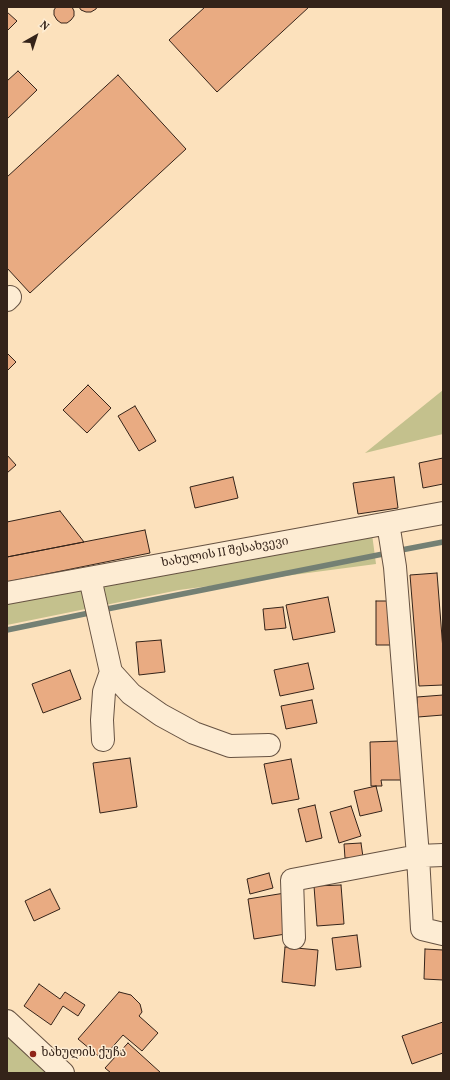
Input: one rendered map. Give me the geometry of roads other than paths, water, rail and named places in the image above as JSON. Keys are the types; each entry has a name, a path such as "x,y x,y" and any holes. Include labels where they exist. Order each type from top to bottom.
{"street":[{"name":"ხახულის II შესახვევი","path":"7,593 443,513"},
{"path":"388,523 394,556 418,856 422,929 443,934"},
{"path":"90,578 111,672 131,694 161,716 194,734 230,746 269,745"},
{"path":"103,740 102,720 104,692 111,672"},
{"path":"294,938 292,880 418,856 443,855"},
{"path":"7,1021 63,1073"}],"waterway":[{"path":"396,551 443,542"},
{"path":"102,610 388,553"},
{"path":"7,630 94,612"}],"place":[{"name":"ხახულის ქუჩა","path":"33,1054"}]}
